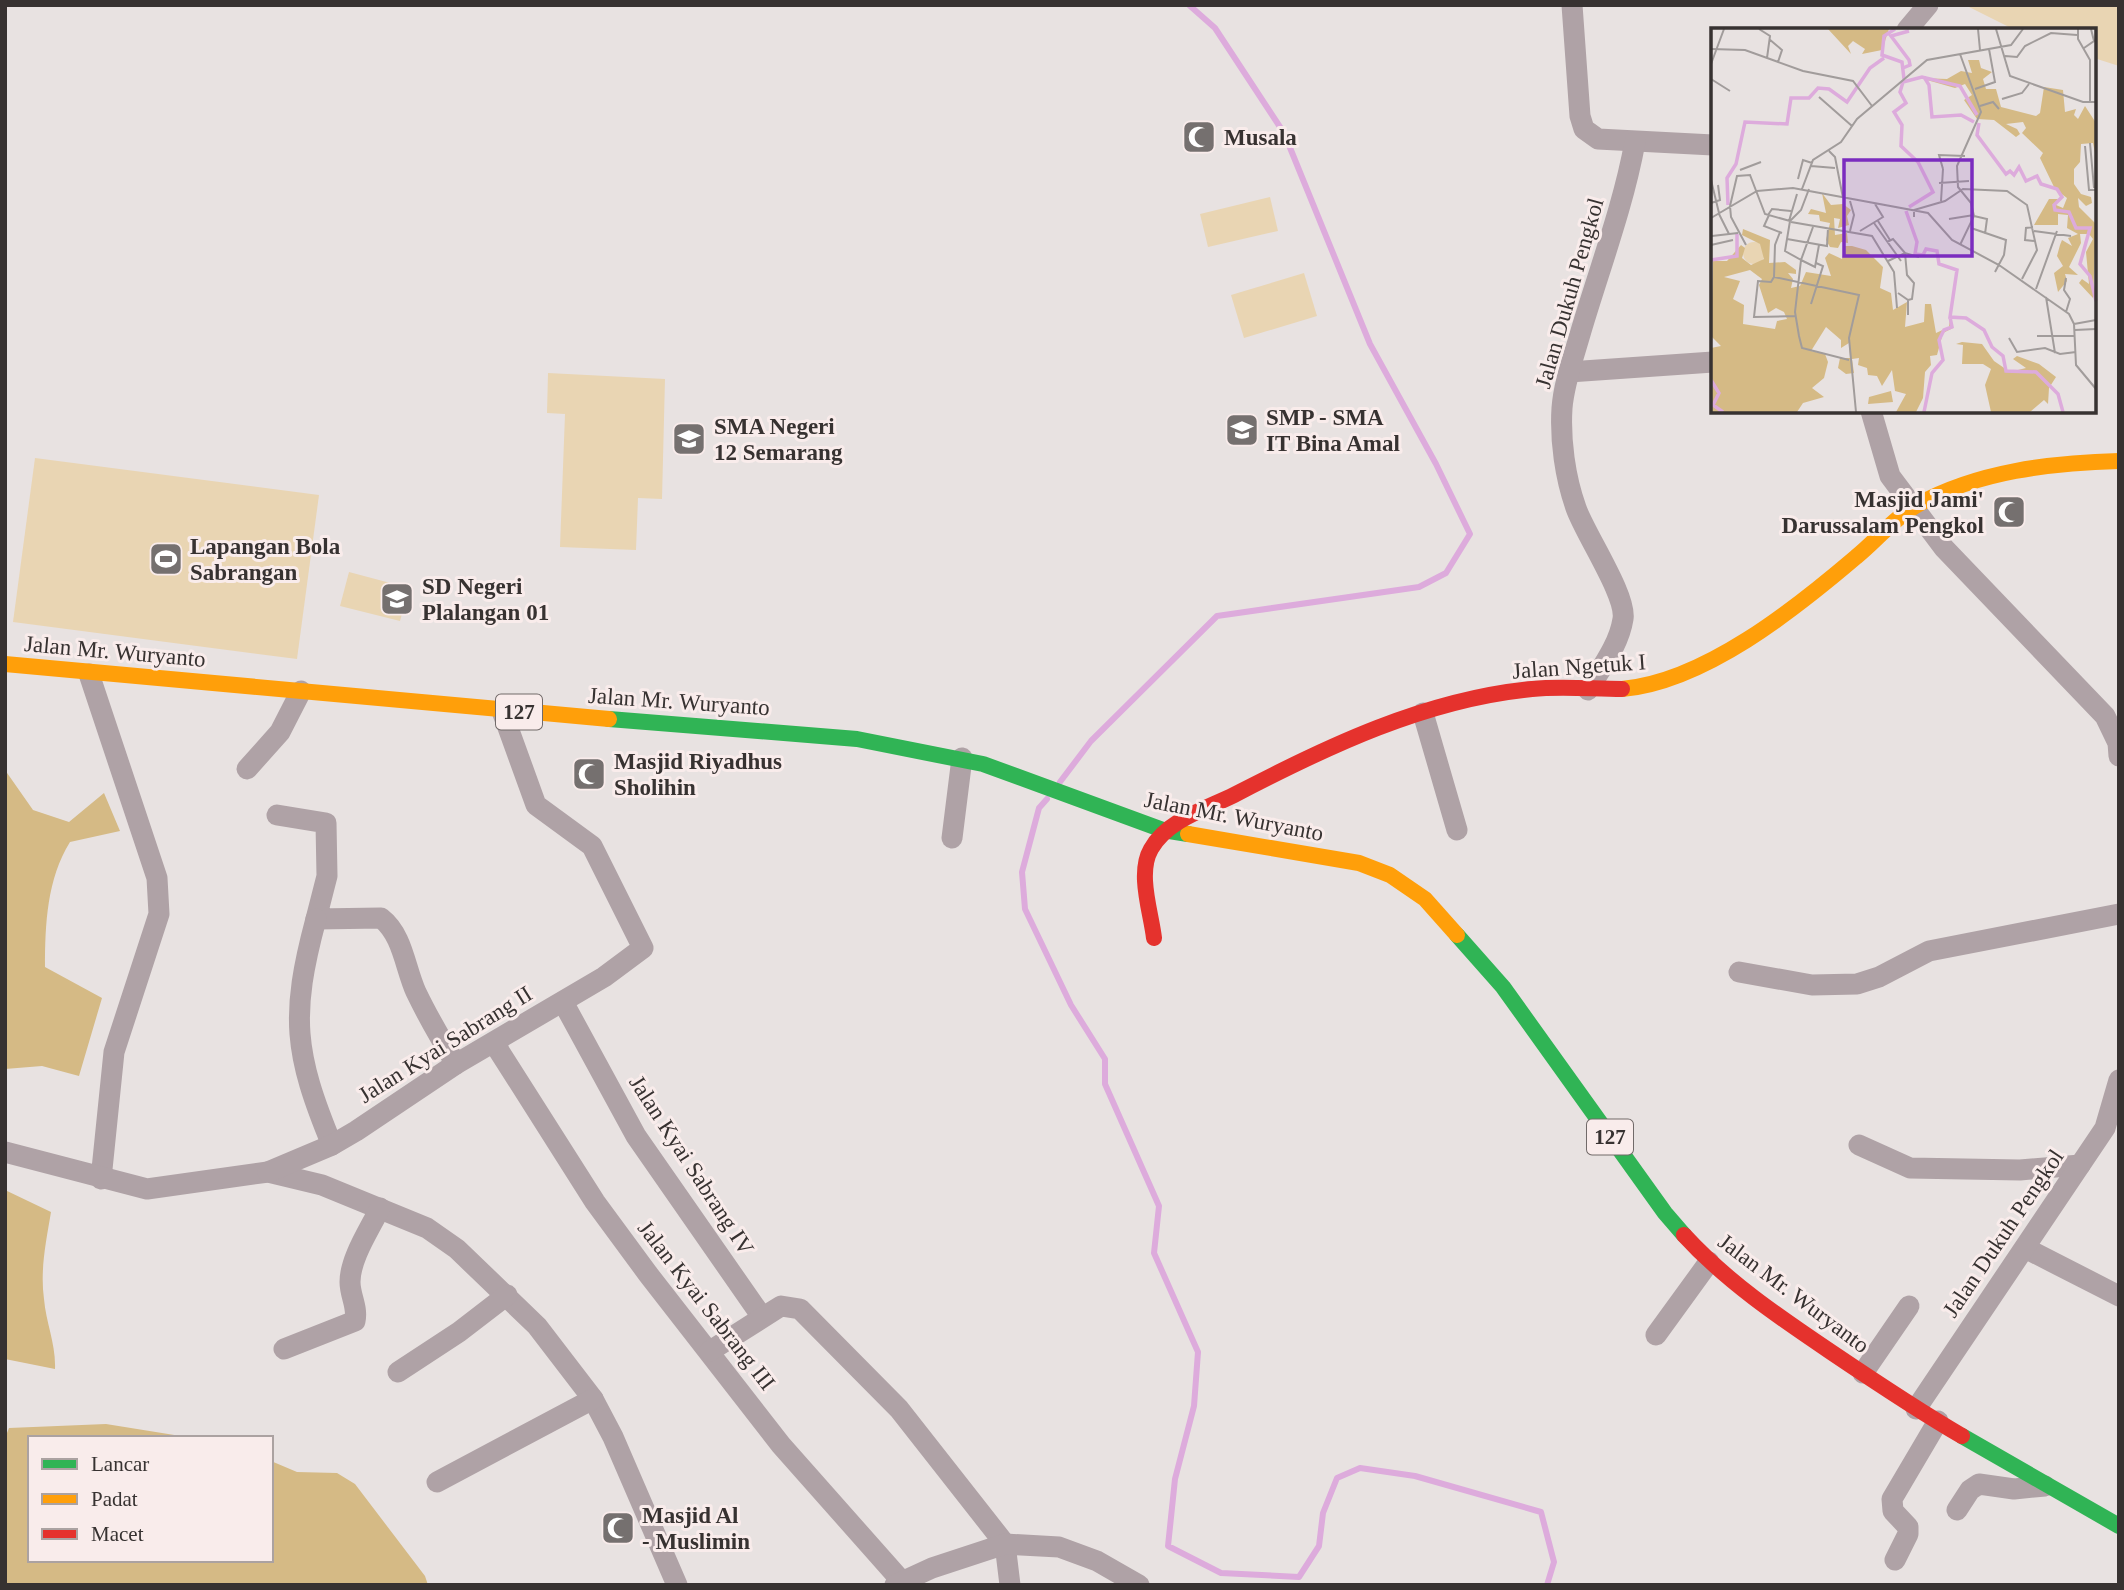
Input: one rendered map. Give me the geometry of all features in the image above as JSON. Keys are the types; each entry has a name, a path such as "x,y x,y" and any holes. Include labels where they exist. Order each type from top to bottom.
{"main road":[{"name":"Jalan Ngetuk I","path":"1164,830 1308,757 1423,713 1530,689 1636,689 1697,667 1820,587 1915,507 1970,483 2046,467 2119,461"},
{"name":"Jalan Mr. Wuryanto","path":"5,664 502,711 844,737 962,758 1028,779 1096,807 1164,830 1359,863 1409,885 1425,899 1503,987 1665,1213 1709,1262 1786,1321 1916,1409 2045,1486 2119,1526"},
{"path":"1154,938 1147,855 1164,830"}],"street":[{"path":"1572,5 1580,116 1584,129 1598,139 1711,145"},
{"path":"1909,28 1928,5"},
{"name":"Jalan Dukuh Pengkol","path":"1588,690 1618,639 1624,617 1618,596 1576,509 1566,469 1562,408 1569,372 1626,192 1635,142"},
{"path":"1569,372 1711,362"},
{"path":"1872,413 1890,476 1944,548 2112,712 2119,757"},
{"path":"89,674 157,878 159,914 114,1052 101,1179"},
{"path":"247,769 280,732 301,691"},
{"name":"Jalan Kyai Sabrang II","path":"268,1172 332,1145 456,1064 563,1002 643,948 592,846 536,805 502,711"},
{"path":"1423,713 1457,830"},
{"path":"952,838 962,758"},
{"path":"277,815 326,823 327,876 299,989 298,1021 308,1087 332,1145"},
{"path":"1739,972 1812,985 1857,984 1879,977 1930,951 2119,914"},
{"path":"316,919 381,918 387,923 394,931 415,989 456,1064"},
{"name":"Jalan Kyai Sabrang IV","path":"563,1002 636,1136 762,1318"},
{"name":"Jalan Kyai Sabrang III","path":"494,1042 595,1202 781,1445 901,1583"},
{"name":"Jalan Dukuh Pengkol","path":"1916,1409 2080,1165 2112,1132 2119,1080"},
{"path":"1859,1145 1910,1168 2020,1170 2080,1165"},
{"path":"5,1152 148,1189 268,1172 322,1185 427,1228 457,1250 507,1295 537,1326 593,1399 613,1437 677,1585"},
{"path":"284,1349 355,1321 357,1313 350,1283 353,1265 380,1208"},
{"path":"2025,1248 2119,1296"},
{"path":"1656,1335 1709,1262"},
{"path":"398,1373 460,1332 507,1295"},
{"path":"710,1351 781,1306 800,1309 899,1409 1005,1544 1010,1585"},
{"path":"1863,1373 1909,1306"},
{"path":"437,1482 593,1399"},
{"path":"1895,1560 1908,1534 1908,1527 1892,1511 1892,1499 1938,1421"},
{"path":"1957,1510 1970,1490 1979,1483 2014,1489 2045,1486"},
{"path":"901,1583 1005,1544 1059,1547 1115,1570 1139,1585"}],"shaded area":[{"path":"1965,5 2119,5 2119,66 2096,59 2096,28 2011,28"},
{"path":"1270,197 1278,231 1208,247 1200,214"},
{"path":"1304,273 1317,316 1244,338 1231,295"},
{"path":"548,373 665,379 662,499 638,498 636,550 560,547 565,414 547,413"},
{"name":"Lapangan Bola Sabrangan","path":"35,458 319,495 297,659 13,622"},
{"path":"349,572 409,588 400,621 340,606"},
{"path":"5,770 33,810 69,822 104,793 120,831 70,842 56,871 49,902 45,967 102,998 79,1076 42,1066 5,1069"},
{"path":"5,1190 51,1212 44,1256 43,1288 55,1369 5,1359"},
{"path":"106,1424 181,1436 28,1436 28,1562 273,1562 273,1462 297,1472 337,1473 355,1484 425,1576 428,1585 5,1585 5,1438 9,1428"}],"waterway":[{"path":"1060,782 1091,741 1217,616 1419,587 1446,573 1470,534 1436,464 1370,344 1284,133 1215,28 1189,5"},
{"path":"1047,799 1039,808 1022,872 1025,909 1071,1005 1105,1059 1105,1084 1159,1206 1154,1253 1198,1352 1194,1406 1175,1479 1168,1546 1221,1573 1299,1577 1319,1546 1323,1513 1337,1478 1360,1468 1415,1476 1541,1512 1554,1562 1547,1585"}],"traffic: fast":[{"path":"609,719 857,739 983,764 1163,830 1188,834"},
{"path":"1457,935 1503,987 1665,1213 1684,1235"},
{"path":"1962,1436 2119,1526"}],"traffic: slow":[{"path":"1622,689 1685,673 1747,640 1805,599 1901,516 1940,493 2015,471 2119,461"},
{"path":"5,664 609,719"},
{"path":"1188,834 1359,863 1390,875 1425,899 1457,935"}],"traffic: jam":[{"path":"1154,938 1146,893 1147,859 1158,839 1188,816 1341,743 1415,714 1493,694 1532,689 1622,689"},
{"path":"1684,1235 1717,1268 1773,1312 1962,1436"}],"place":[{"name":"Musala","path":"1199,137"},
{"name":"SMP - SMA IT Bina Amal","path":"1242,430"},
{"name":"SMA Negeri 12 Semarang","path":"689,439"},
{"name":"Masjid Jami' Darussalam Pengkol","path":"2009,512"},
{"name":"Lapangan Bola Sabrangan","path":"166,559"},
{"name":"SD Negeri Plalangan 01","path":"397,599"},
{"name":"Masjid Riyadhus Sholihin","path":"589,774"},
{"name":"Masjid Al - Muslimin","path":"618,1528"}]}
